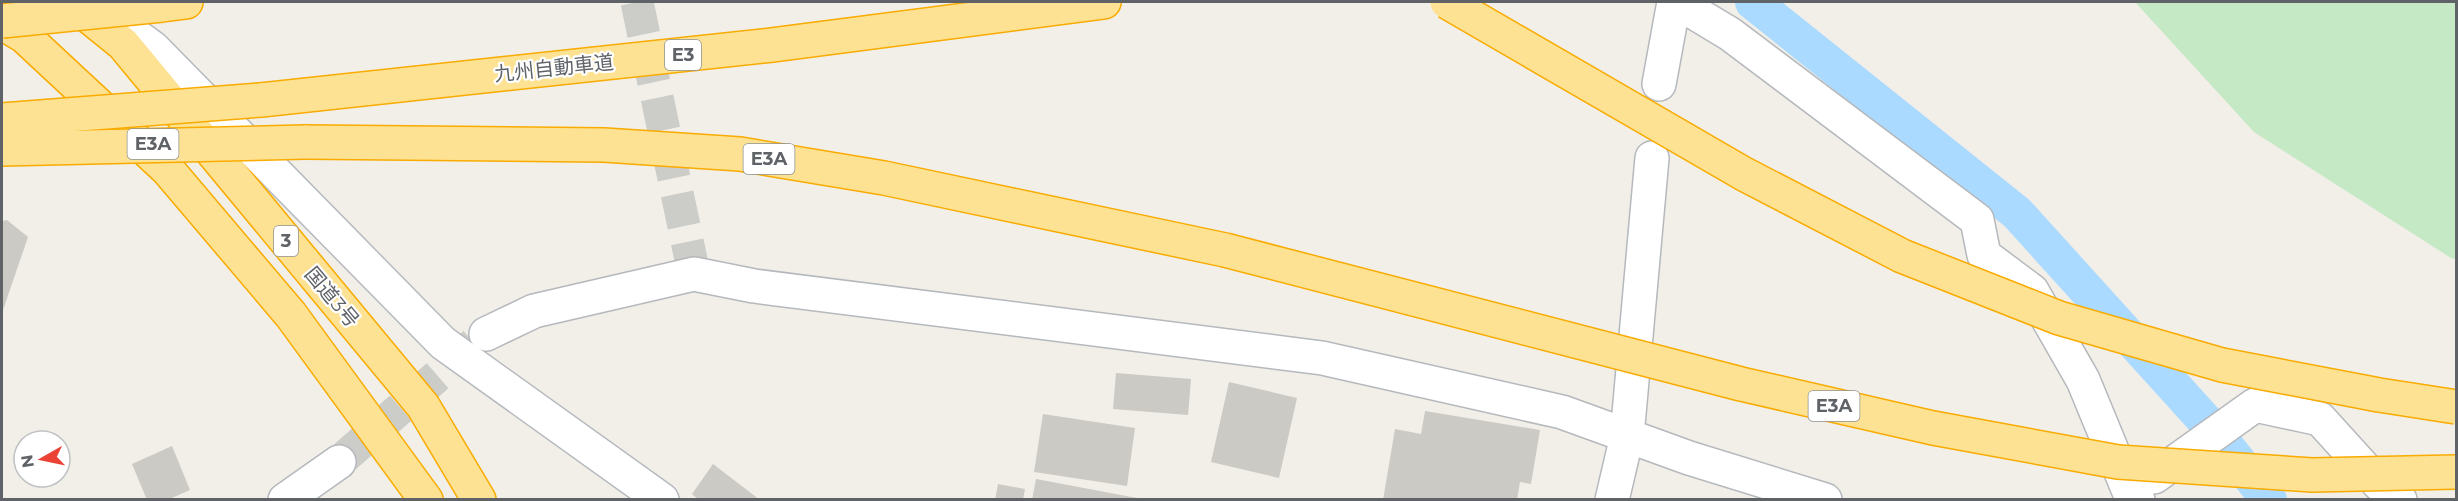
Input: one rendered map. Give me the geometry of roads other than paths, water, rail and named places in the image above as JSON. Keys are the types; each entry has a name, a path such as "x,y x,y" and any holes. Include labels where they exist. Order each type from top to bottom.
{"highway":[{"name":"国道3号","path":"71,2 123,45 423,406 479,500"},
{"name":"九州自動車道","path":"2,120 261,100 772,45 1104,2"},
{"path":"1447,2 1744,174 1914,261 2059,318 2222,365 2379,395 2457,406"},
{"path":"2,22 174,3"},
{"name":"3","path":"2,22 24,36 168,170 291,315 426,500"},
{"name":"E3A","path":"2,149 305,142 604,145 740,154 884,178 1226,250 1740,384 1933,428 2106,460 2312,475 2457,472"}],"street":[{"path":"90,2 153,48 444,342 662,500"},
{"path":"1659,84 1676,2 1730,34 1977,220 1984,255 2032,291 2083,380 2130,498 2178,459 2255,405 2320,419 2379,484 2400,500"},
{"path":"1612,500 1627,436 1652,158"},
{"path":"486,334 534,311 694,274 754,286 1323,358 1562,412 1689,458 1825,500"},
{"path":"285,500 339,462"}],"waterway":[{"path":"1753,2 2017,213 2209,425 2269,500"}],"tunnel":[{"path":"637,2 694,274"},
{"path":"339,462 482,337"}]}
